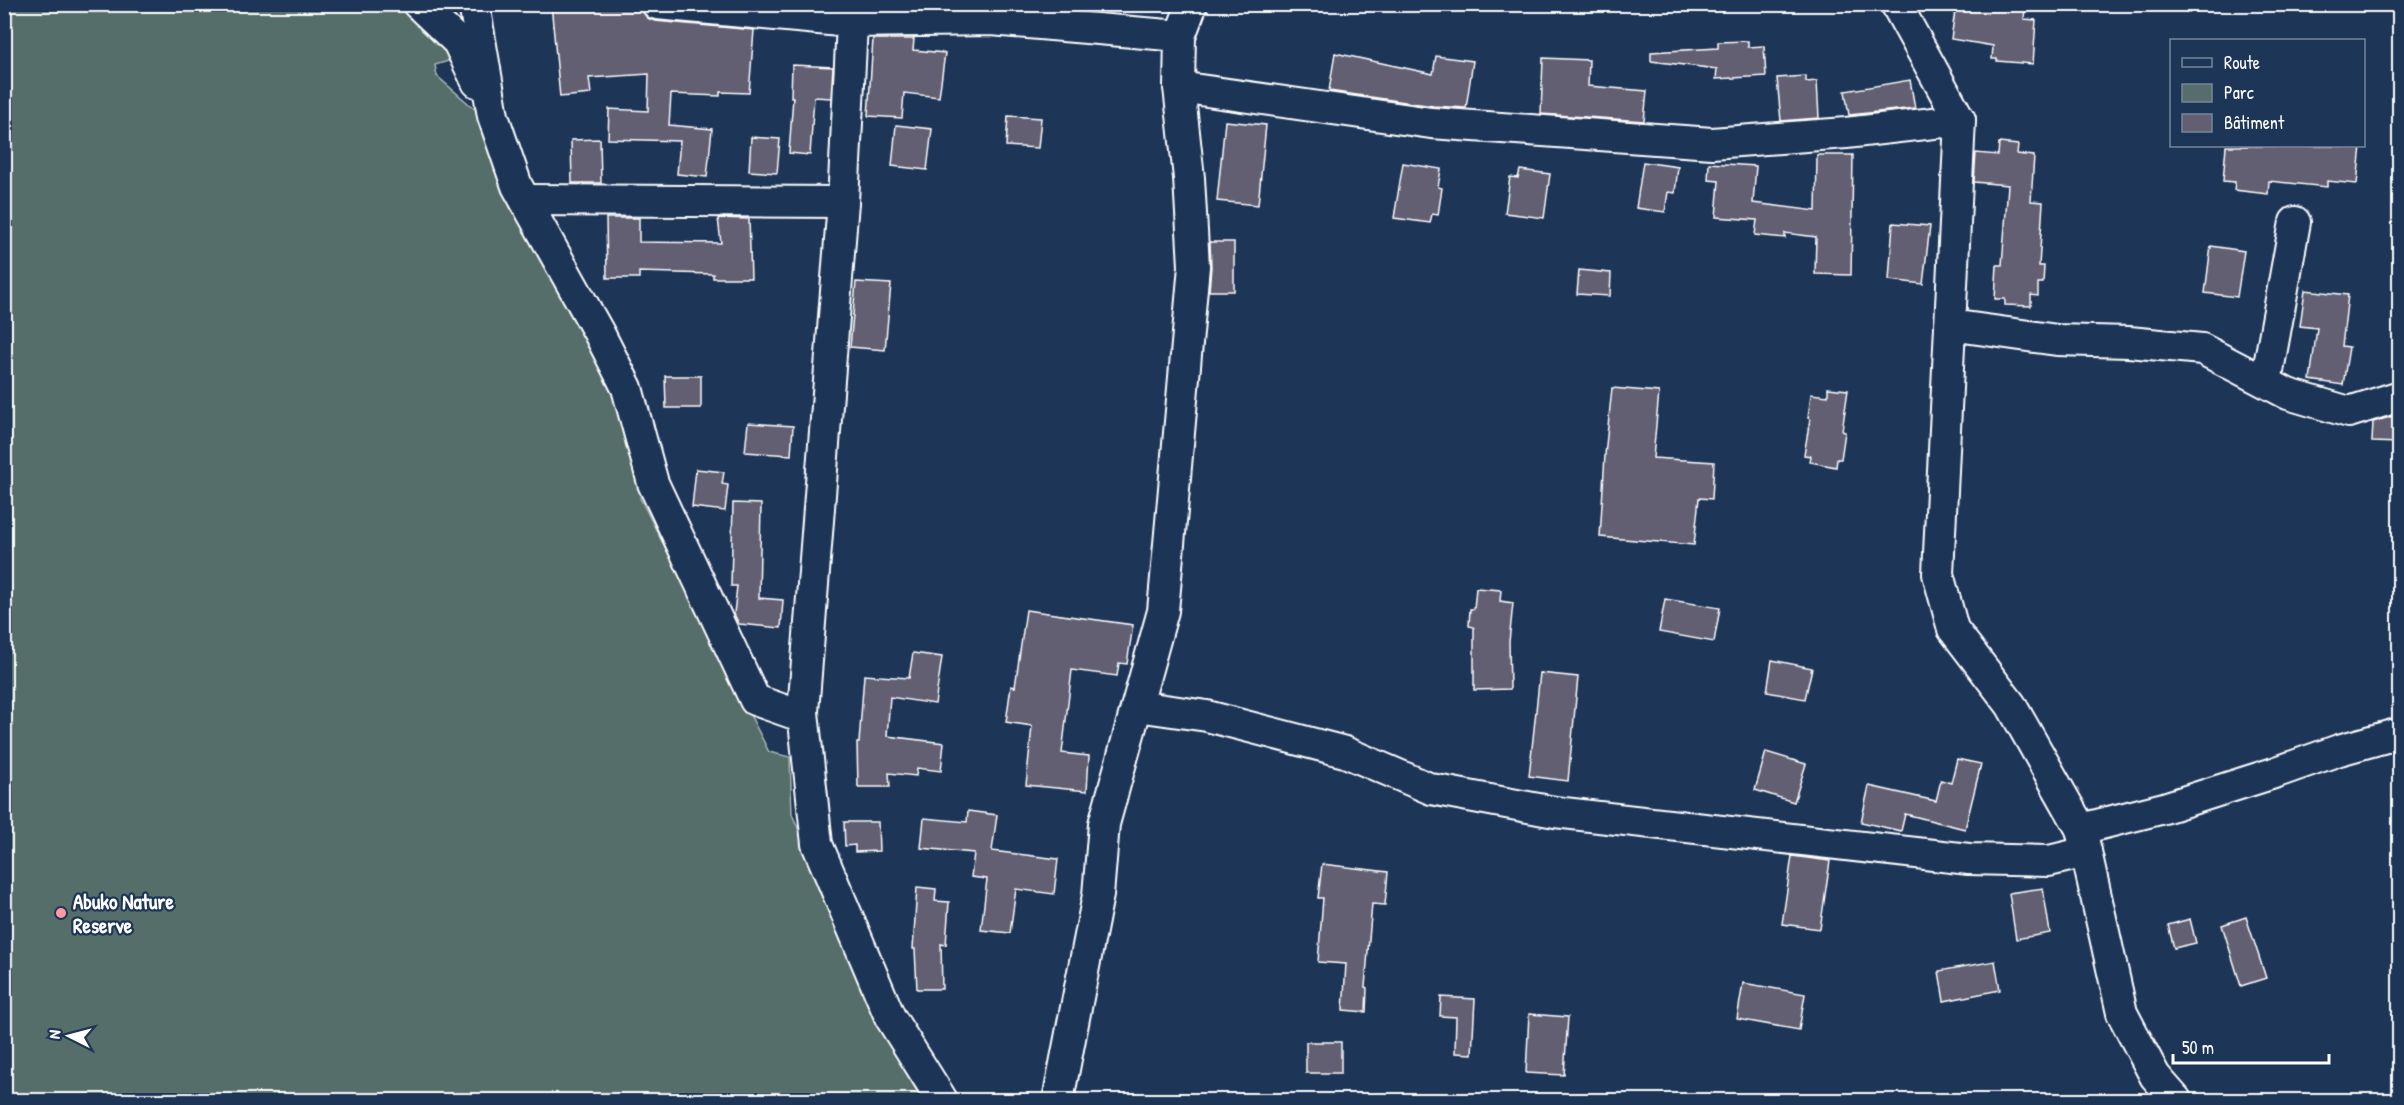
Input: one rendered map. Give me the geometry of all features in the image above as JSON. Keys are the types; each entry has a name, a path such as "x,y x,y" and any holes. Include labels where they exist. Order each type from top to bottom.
{"street":[{"path":"418,4 458,42 493,116 517,186 627,388 652,483 755,700 792,713 803,711"},
{"path":"474,4 493,116"},
{"path":"657,4 991,20 1180,36"},
{"path":"1058,1101 1098,895 1104,824 1163,611 1194,266 1189,178 1179,87 1180,36 1192,4"},
{"path":"1896,4 1960,120 1938,574 1953,629 2011,705 2084,841 2122,1013 2155,1077 2176,1101"},
{"path":"852,13 843,202 803,711 817,843 890,1017 942,1101"},
{"path":"1179,87 1431,123 1597,137 1712,143 1846,134 1960,120"},
{"path":"525,200 843,202"},
{"path":"2266,382 2295,222"},
{"path":"1950,325 2057,340 2129,342 2202,349 2288,394 2349,412 2400,396"},
{"path":"1137,706 1207,716 1345,752 1431,789 1555,812 1969,859 2049,861 2084,841 2175,804 2274,774 2338,750 2400,733"}],"green space":[{"path":"5,5 430,5 455,59 435,65 437,76 493,125 582,309 644,467 640,498 769,752 790,757 792,814 857,966 921,1100 5,1100"}],"building":[{"path":"551,4 582,4 582,8 623,5 641,8 647,18 655,21 754,30 749,93 720,92 720,96 671,94 669,125 712,129 707,177 677,174 680,141 608,139 609,109 648,111 649,74 589,78 591,94 560,97"},
{"path":"1956,4 2025,8 2024,19 2036,20 2033,64 1997,61 1997,59 1992,59 1993,46 1951,39"},
{"path":"873,39 914,39 913,50 945,53 939,97 904,93 902,118 868,116"},
{"path":"1748,41 1748,47 1764,46 1766,76 1716,79 1717,69 1651,61 1651,52 1718,48 1718,42"},
{"path":"1335,53 1433,74 1436,56 1473,61 1466,108 1433,106 1329,91"},
{"path":"1543,58 1589,60 1588,86 1647,91 1644,121 1541,114"},
{"path":"792,65 833,67 831,98 814,97 810,155 789,153 793,97 791,97"},
{"path":"1806,76 1806,82 1817,81 1819,118 1781,121 1777,78"},
{"path":"1910,80 1915,108 1849,115 1845,91"},
{"path":"1008,116 1041,118 1038,148 1006,146"},
{"path":"1225,121 1266,125 1258,205 1217,201"},
{"path":"896,125 932,129 927,170 892,166"},
{"path":"751,137 780,139 777,173 749,171"},
{"path":"600,139 601,183 572,183 571,140"},
{"path":"1999,143 2018,145 2017,154 2034,156 2031,201 2043,202 2039,266 2044,266 2043,283 2038,283 2038,296 2031,295 2031,306 2005,305 2005,299 1995,299 1997,265 2002,265 2008,185 1974,182 1976,153 1998,155"},
{"path":"2226,147 2361,147 2357,184 2327,181 2327,187 2269,181 2268,194 2234,190 2235,182 2223,181"},
{"path":"1817,155 1853,155 1851,275 1815,274 1816,237 1785,233 1785,238 1755,235 1757,220 1716,217 1719,181 1708,180 1709,163 1756,166 1753,203 1816,211"},
{"path":"1643,162 1678,167 1675,193 1668,192 1665,212 1636,208"},
{"path":"1403,163 1441,169 1438,187 1442,188 1438,215 1432,214 1430,223 1394,218"},
{"path":"1520,170 1550,174 1544,218 1505,213 1510,177 1518,178"},
{"path":"606,218 639,218 639,242 721,243 718,218 749,219 751,278 713,278 713,274 639,272 639,278 607,278"},
{"path":"1893,223 1930,226 1923,284 1889,280"},
{"path":"1210,242 1234,242 1234,291 1209,291"},
{"path":"2211,246 2244,251 2237,297 2205,293"},
{"path":"1579,270 1611,273 1610,296 1577,294"},
{"path":"856,282 891,284 885,350 850,347"},
{"path":"2305,290 2348,295 2342,346 2349,347 2343,385 2310,380 2317,328 2300,326"},
{"path":"665,376 701,376 701,408 666,408"},
{"path":"1612,388 1659,392 1653,458 1714,462 1712,499 1699,498 1694,545 1600,537"},
{"path":"1828,388 1848,390 1842,431 1845,432 1841,459 1837,459 1836,467 1810,462 1811,456 1804,455 1810,419 1808,418 1811,394 1828,396"},
{"path":"2400,414 2400,443 2372,442 2373,422"},
{"path":"748,423 793,426 791,455 745,452"},
{"path":"696,469 724,472 722,484 728,485 725,511 692,507"},
{"path":"733,503 761,504 759,598 783,600 781,628 739,624 734,614 737,586 731,586"},
{"path":"1476,588 1501,590 1500,601 1513,603 1509,642 1510,689 1474,690 1474,627 1469,626 1470,609 1474,609"},
{"path":"1665,599 1720,608 1714,642 1659,632"},
{"path":"1026,610 1133,625 1127,664 1119,663 1117,676 1072,670 1062,753 1089,756 1087,791 1026,785 1032,726 1006,722 1011,686 1015,687"},
{"path":"913,653 942,657 935,704 890,697 887,736 944,743 941,771 917,768 916,776 889,773 890,787 858,787 857,743 859,743 864,675 909,678"},
{"path":"1772,660 1812,668 1805,699 1767,692"},
{"path":"1540,673 1578,677 1568,781 1529,776"},
{"path":"1766,752 1806,764 1794,802 1755,790"},
{"path":"1957,759 1981,764 1965,829 1905,814 1901,831 1861,822 1869,786 1936,801 1941,780 1951,783"},
{"path":"968,811 997,815 992,851 1058,859 1054,894 1016,889 1010,933 981,930 987,879 971,877 974,853 921,848 924,818 967,822"},
{"path":"844,822 878,822 879,851 855,852 855,845 845,846"},
{"path":"1792,856 1830,861 1820,929 1782,924"},
{"path":"1322,864 1388,872 1385,905 1372,904 1365,987 1367,988 1366,1012 1343,1010 1346,964 1318,962 1323,898 1318,898"},
{"path":"917,887 936,889 935,901 949,902 946,945 941,944 942,989 917,989 915,949 913,949"},
{"path":"2043,888 2050,933 2016,939 2009,893"},
{"path":"2246,917 2266,978 2241,986 2222,925"},
{"path":"2190,919 2196,943 2174,948 2168,925"},
{"path":"1995,961 2000,990 1944,1001 1939,971"},
{"path":"1743,983 1805,994 1799,1030 1737,1019"},
{"path":"1441,997 1475,999 1472,1054 1455,1053 1456,1017 1440,1016"},
{"path":"1529,1014 1568,1017 1564,1075 1526,1073"},
{"path":"1306,1042 1341,1042 1341,1073 1306,1073"}],"place":[{"name":"Abuko Nature Reserve","path":"61,913"}]}
